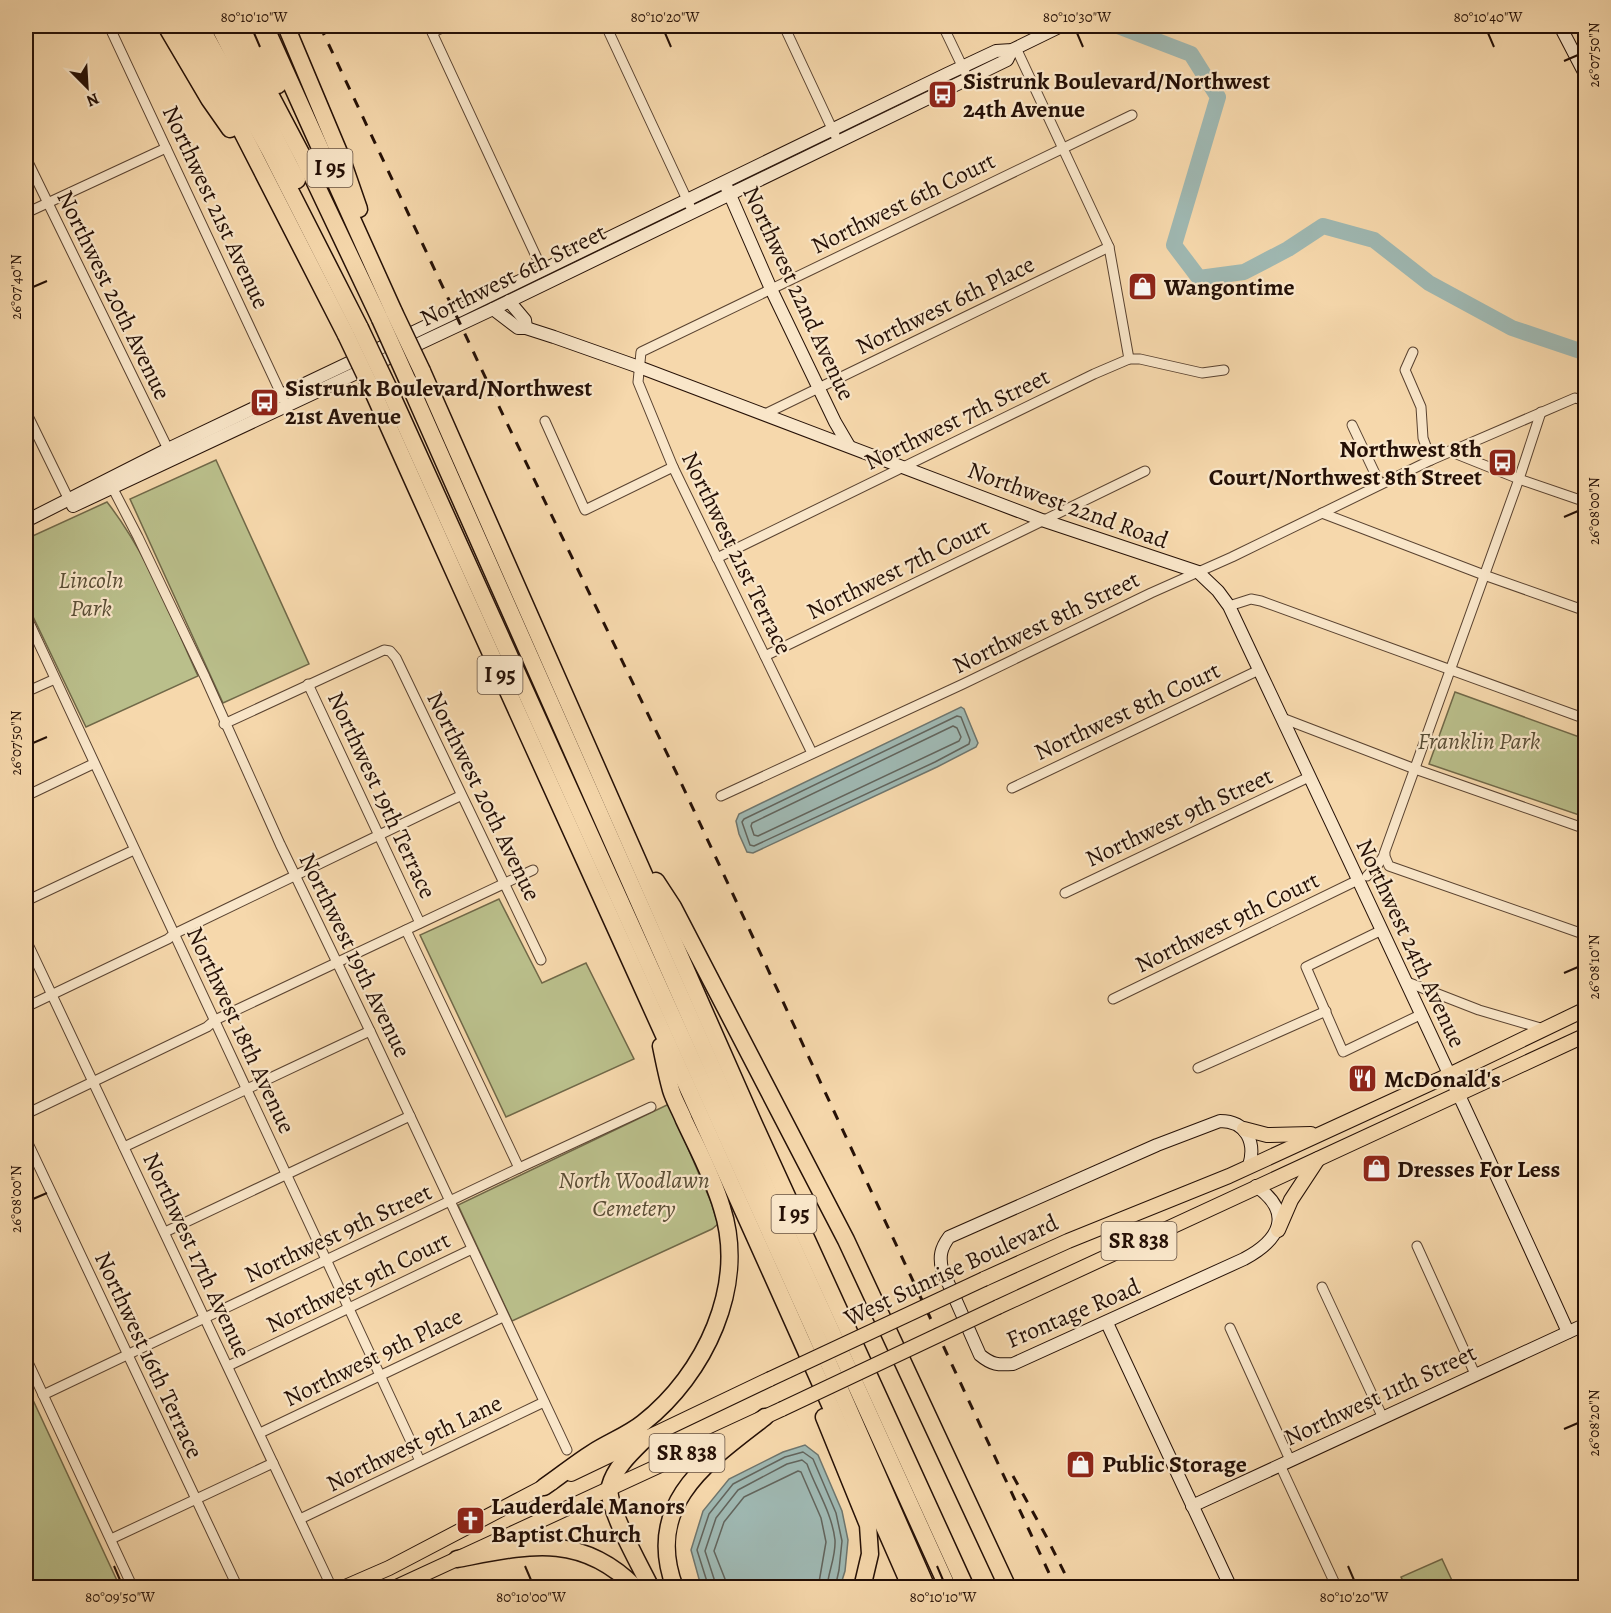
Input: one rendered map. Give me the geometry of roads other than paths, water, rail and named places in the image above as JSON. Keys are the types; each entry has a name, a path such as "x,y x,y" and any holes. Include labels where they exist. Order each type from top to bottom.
{"highway":[{"path":"166,26 209,99 270,187"},
{"name":"I 95","path":"183,26 270,187 353,332 381,390 556,801 653,1010 911,1587"},
{"path":"200,26 270,151 346,300"},
{"path":"219,26 304,195 327,247 346,300 353,332"},
{"path":"234,26 387,315"},
{"path":"250,26 373,297 387,315"},
{"name":"I 95","path":"265,26 387,315 629,837 767,1153 966,1587"},
{"path":"286,26 341,157 387,315"},
{"path":"414,375 753,1158 948,1587"},
{"path":"381,390 815,1332 927,1587"},
{"path":"629,837 673,907 832,1214 1008,1587"},
{"path":"544,1487 592,1453 638,1427 663,1405 699,1359 714,1329 724,1298 729,1253 724,1214 714,1185 671,1092 653,1010"},
{"path":"802,1341 823,1415 868,1525 870,1554 862,1587"},
{"path":"675,1587 669,1566 667,1544 676,1505 705,1464 765,1417"},
{"path":"646,1438 621,1465 609,1488 610,1502 651,1587"},
{"path":"457,1559 524,1547 562,1547 606,1563 636,1587"}],"main road":[{"name":"West Sunrise Boulevard","path":"344,1587 389,1568 544,1487 885,1324 1068,1241 1249,1166 1586,1010"},
{"name":"SR 838","path":"394,1587 1586,1035"},
{"path":"1244,1129 1281,1136 1322,1133"},
{"path":"1278,1230 1291,1200 1319,1157"}],"street":[{"name":"Northwest 21st Avenue","path":"109,26 284,400"},
{"path":"447,26 431,29 542,269"},
{"path":"606,26 693,212"},
{"path":"784,26 838,141"},
{"path":"943,26 969,78"},
{"name":"Northwest 6th Street","path":"26,521 110,483 173,461 284,400 542,269 963,66 996,51 1014,49 1061,26"},
{"path":"1560,26 1586,76"},
{"path":"1014,49 1109,247 1129,359 1202,373 1224,370"},
{"name":"Northwest 6th Street","path":"26,528 168,449 493,309 1007,60 1014,49"},
{"name":"Northwest 6th Court","path":"639,367 641,352 1132,115"},
{"path":"26,213 166,148"},
{"name":"Northwest 20th Avenue","path":"26,158 168,449"},
{"name":"Northwest 22nd Avenue","path":"724,181 771,289 835,422 849,446"},
{"name":"Northwest 6th Place","path":"765,414 1109,247"},
{"path":"509,301 525,320 526,328"},
{"name":"Northwest 22nd Road","path":"493,309 518,328 526,328 639,367 1042,520 1198,572 1218,591 1229,606"},
{"path":"1413,352 1405,370 1421,408 1423,438 1431,460"},
{"name":"Northwest 7th Street","path":"717,558 1129,359"},
{"name":"Northwest 21st Terrace","path":"639,367 638,382 673,466 812,753"},
{"name":"Northwest 8th Street","path":"721,796 963,684 1449,451 1575,398 1586,401"},
{"path":"26,412 69,500"},
{"name":"Northwest 9th Court","path":"1113,999 1362,878 1387,860 1415,769 1541,412"},
{"path":"545,422 585,510 673,466"},
{"name":"Northwest 22nd Avenue","path":"832,439 835,422"},
{"path":"1352,425 1380,483"},
{"path":"1449,451 1519,479 1586,502"},
{"name":"Northwest 7th Court","path":"765,656 1145,471"},
{"name":"Northwest 19th Avenue","path":"110,483 200,666 224,723 567,1450"},
{"path":"1322,513 1586,611"},
{"path":"1229,606 1251,599 1261,601 1586,720"},
{"name":"Northwest 24th Avenue","path":"1229,606 1309,777 1362,878 1383,930 1568,1332"},
{"name":"Northwest 18th Avenue","path":"26,616 93,764 247,1088 420,1461"},
{"name":"Northwest 20th Avenue","path":"308,684 384,650 390,651 396,658 541,960"},
{"name":"Northwest 8th Court","path":"1012,788 1259,670"},
{"path":"26,692 55,679"},
{"path":"224,723 308,684"},
{"name":"Northwest 19th Terrace","path":"308,684 420,923"},
{"path":"1282,718 1415,769 1586,829"},
{"path":"26,796 93,764"},
{"name":"Northwest 9th Street","path":"1065,893 1309,777"},
{"path":"26,1007 460,795"},
{"path":"26,901 134,850"},
{"path":"1362,878 1387,860 1586,935"},
{"path":"26,1114 207,1026 215,1020 533,870"},
{"name":"Northwest 19th Terrace","path":"406,930 519,1168"},
{"path":"1383,930 1306,967 1343,1052 1422,1014"},
{"name":"Northwest 17th Avenue","path":"26,940 332,1587"},
{"path":"1407,982 1479,1010 1544,1029"},
{"path":"1198,1068 1326,1011"},
{"path":"124,1147 370,1031"},
{"name":"Northwest 9th Street","path":"43,1395 651,1107"},
{"path":"165,1232 410,1116"},
{"name":"Frontage Road","path":"1244,1129 1229,1121 1204,1126 949,1237 943,1246 940,1258 942,1269 980,1355 998,1365 1013,1364 1107,1323 1255,1253 1278,1230"},
{"path":"1244,1129 1252,1145 1249,1166"},
{"name":"Northwest 16th Terrace","path":"26,1139 238,1587"},
{"path":"1256,1186 1268,1195 1277,1208 1278,1230"},
{"path":"1417,1246 1475,1374"},
{"name":"Northwest 9th Court","path":"228,1366 472,1249"},
{"path":"1322,1287 1383,1418"},
{"name":"Northwest 9th Place","path":"260,1433 503,1317"},
{"path":"1107,1323 1231,1587"},
{"name":"Northwest 11th Street","path":"1192,1506 1586,1324"},
{"path":"1230,1328 1336,1587"},
{"path":"26,1358 133,1587"},
{"name":"Northwest 9th Lane","path":"300,1519 544,1401"},
{"path":"111,1539 273,1463"}],"water":[{"path":"961,707 964,709 978,743 976,747 753,853 747,852 736,821 739,814"},
{"path":"805,1445 818,1455 842,1511 848,1540 845,1571 840,1587 705,1587 699,1579 691,1550 703,1511 729,1479 783,1452"}],"waterway":[{"path":"1118,26 1191,54 1218,97 1174,245 1199,278 1244,272 1288,249 1323,226 1374,240 1429,283 1512,328 1586,353"}],"railway":[{"path":"320,26 504,417 676,772 1056,1588"},
{"path":"1013,1476 1072,1588"}],"place":[{"name":"Sistrunk Boulevard/Northwest 24th Avenue","path":"942,95"},
{"name":"Wangontime","path":"1143,287"},
{"name":"Sistrunk Boulevard/Northwest 21st Avenue","path":"264,402"},
{"name":"Northwest 8th Court/Northwest 8th Street","path":"1503,463"},
{"name":"McDonald's","path":"1363,1079"},
{"name":"Dresses For Less","path":"1376,1169"},
{"name":"Public Storage","path":"1081,1464"},
{"name":"Lauderdale Manors Baptist Church","path":"470,1520"}],"park label":[{"name":"Lincoln Park","path":"91,594"},
{"name":"Franklin Park","path":"1479,741"},
{"name":"North Woodlawn Cemetery","path":"634,1194"}]}
